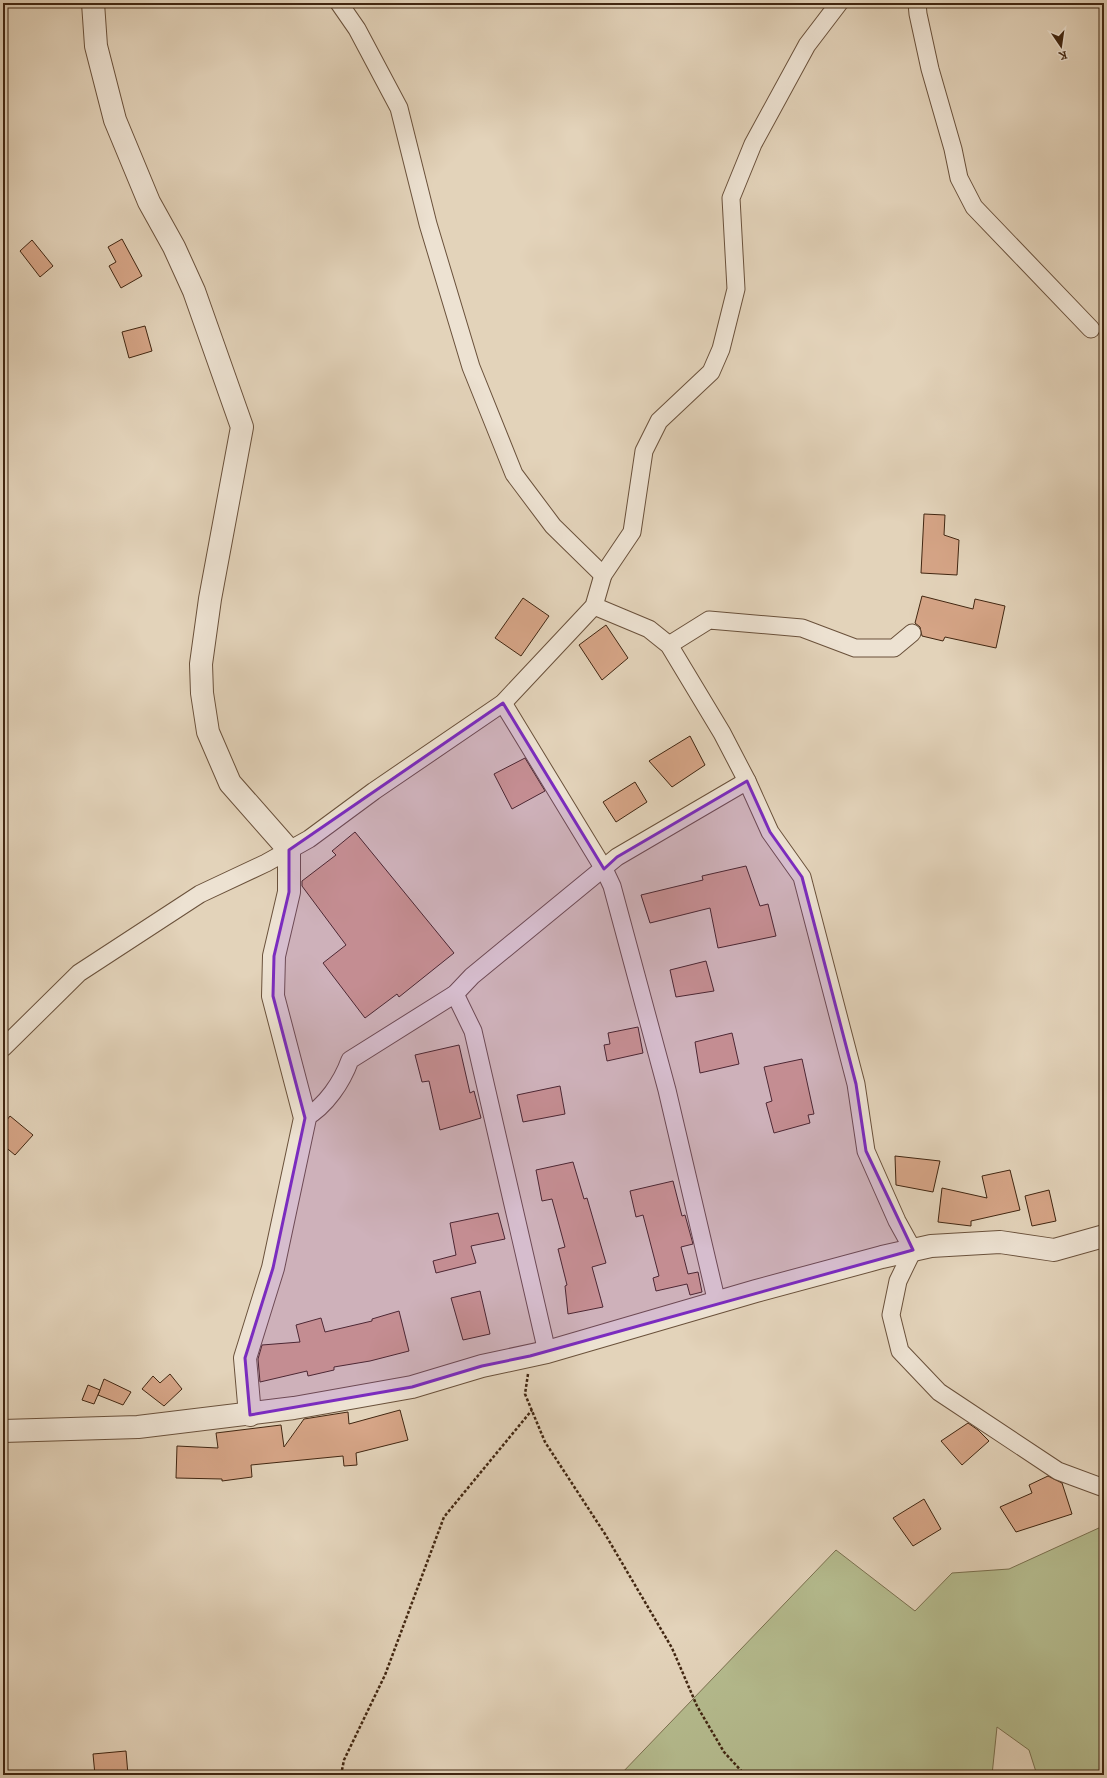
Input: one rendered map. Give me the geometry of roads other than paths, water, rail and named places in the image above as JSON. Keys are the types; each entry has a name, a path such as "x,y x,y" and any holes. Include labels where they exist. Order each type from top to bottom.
{"street":[{"path":"93,3 96,46 115,120 149,202 174,247 194,291 242,427 210,599 201,664 202,693 208,732 230,783 289,850 289,892 274,956 273,996 305,1118 273,1268 245,1358 250,1415"},
{"path":"339,3 357,29 399,108 428,224 471,367 514,474 553,526 603,575"},
{"path":"3,1048 79,973 200,894 309,839 374,791 503,703 594,606 603,575 632,532 644,451 659,421 711,372 721,349 736,289 732,198 753,144 807,45 839,3"},
{"path":"917,3 930,69 953,149 958,178 974,206 1091,330"},
{"path":"594,606 649,629 669,645 722,733 747,781 770,832 802,877 856,1084 866,1151 897,1221 913,1250"},
{"path":"669,645 709,620 802,628 855,648 894,648 912,634"},
{"path":"503,703 604,868 612,886 667,1090 717,1303"},
{"path":"305,1118 316,1112 344,1077 350,1060 455,994 472,976 617,857 747,781"},
{"path":"455,994 473,1031 539,1354"},
{"path":"3,1431 138,1427 250,1415 412,1387 482,1366 539,1354 717,1303 931,1246 1000,1242 1054,1250 1104,1236"},
{"path":"913,1250 898,1281 891,1316 900,1351 939,1392 1058,1472 1104,1488"}]}
